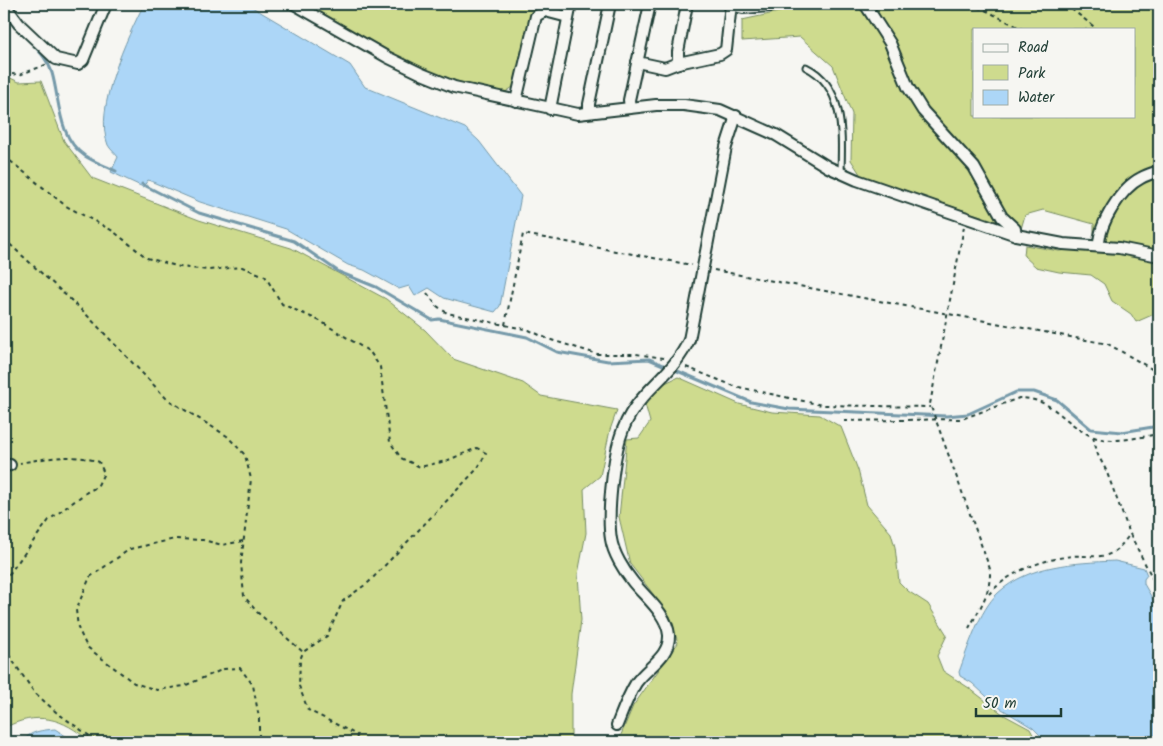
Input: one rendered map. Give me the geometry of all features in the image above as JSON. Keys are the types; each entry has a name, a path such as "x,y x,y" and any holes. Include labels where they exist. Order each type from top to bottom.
{"street":[{"path":"4,4 19,24 56,59 78,64 83,60 106,4"},
{"path":"294,4 422,74 454,86 578,114 630,108 684,105 720,110 776,135 841,173 1016,235 1064,244 1099,245 1159,256"},
{"path":"550,109 571,4"},
{"path":"590,112 589,104 610,4"},
{"path":"630,108 629,100 650,4"},
{"path":"678,63 678,52 687,4"},
{"path":"637,62 665,68 678,63 720,54 726,50 731,4 743,8 771,6 771,4"},
{"path":"865,4 890,43 908,87 923,110 974,167 1002,217 1015,229 1016,235"},
{"path":"516,101 536,16 546,11 568,17"},
{"path":"617,724 637,681 664,655 668,634 663,617 631,580 611,540 610,519 620,439 630,413 647,390 672,368 689,340 726,147 736,116"},
{"path":"1099,245 1100,232 1105,220 1128,188 1140,178 1159,171"}],"lane":[{"path":"806,67 818,73 834,97 840,118 841,173"}],"path":[{"path":"962,4 983,9 1020,28"},
{"path":"1065,4 1096,28"},
{"path":"4,73 19,75 45,66"},
{"path":"4,156 66,206 113,231 147,258 180,267 208,270 242,267 265,276 282,304 320,321 370,352 380,366 390,442 401,458 420,467 446,461 477,448 486,453 478,468 369,582 343,601 327,636 303,652 300,660 298,686 308,710 357,735 356,742"},
{"path":"966,217 930,404 990,569 988,596"},
{"path":"505,325 523,234 1108,344 1159,373"},
{"path":"4,239 84,311 167,399 227,436 245,455 251,480 241,563 244,596 257,612 303,652"},
{"path":"844,421 971,418 1019,398 1028,398 1041,401 1057,409 1093,437 1119,439 1159,434"},
{"path":"1093,437 1098,455 1106,470 1130,534 1159,591"},
{"path":"4,580 49,520 86,492 97,487 104,473 99,462 87,458 38,459 7,465"},
{"path":"969,628 988,596 998,584 1012,575 1040,562 1072,556 1106,555 1116,550 1130,534"},
{"path":"243,541 222,545 203,540 175,539 130,549 90,577 76,610 78,628 87,647 134,683 157,690 184,686 224,669 240,668 253,685 258,718 259,742"},
{"path":"4,648 34,692 56,712 98,742"}],"green space":[{"path":"306,4 565,4 564,8 543,5 532,11 513,87 501,95 423,70"},
{"path":"785,4 1159,4 1159,312 1136,322 1131,314 1112,301 1104,284 1091,275 1059,272 1036,267 1024,256 1025,245 1059,251 1085,248 1094,240 1094,224 1043,210 1025,215 1021,229 862,177 851,160 852,114 833,66 800,37 742,41 742,20 784,11"},
{"path":"4,75 19,82 41,81 64,141 92,178 199,220 291,248 386,299 425,330 453,359 523,383 541,396 617,410 610,430 600,476 584,489 586,533 578,574 581,620 571,694 571,740 576,742 90,742 70,727 49,719 27,719 4,728 4,528 7,493 4,492"},
{"path":"678,377 739,404 772,412 820,415 841,427 858,470 867,505 891,533 895,547 899,582 908,591 928,604 947,635 937,656 943,671 1004,715 1030,729 1037,742 618,742 633,706 678,643 670,616 630,564 619,517 627,439 639,438 650,422 645,404 663,384"}],"water":[{"path":"144,4 247,4 350,65 365,87 465,128 479,141 521,196 500,306 495,312 444,298 429,288 415,296 409,286 399,289 364,270 348,265 286,229 200,202 148,180 143,187 111,172 118,157 108,145 105,130 105,112 114,73"},
{"path":"1115,561 1144,568 1147,575 1144,579 1144,584 1159,610 1159,742 1042,742 1040,735 1033,728 997,706 972,683 960,676 959,672 970,641 991,601 1011,583 1024,576 1053,567 1068,564"},
{"path":"55,729 75,742 23,742 32,733"}],"waterway":[{"path":"28,39 48,63 55,84 61,118 70,139 85,156 116,171"},
{"path":"142,184 199,213 294,241 339,272 376,287 432,320 439,319 527,337 557,352 608,361 649,359 751,402 789,409 946,416 968,414 1016,392 1034,392 1057,400 1091,429 1122,432 1159,426"}]}
